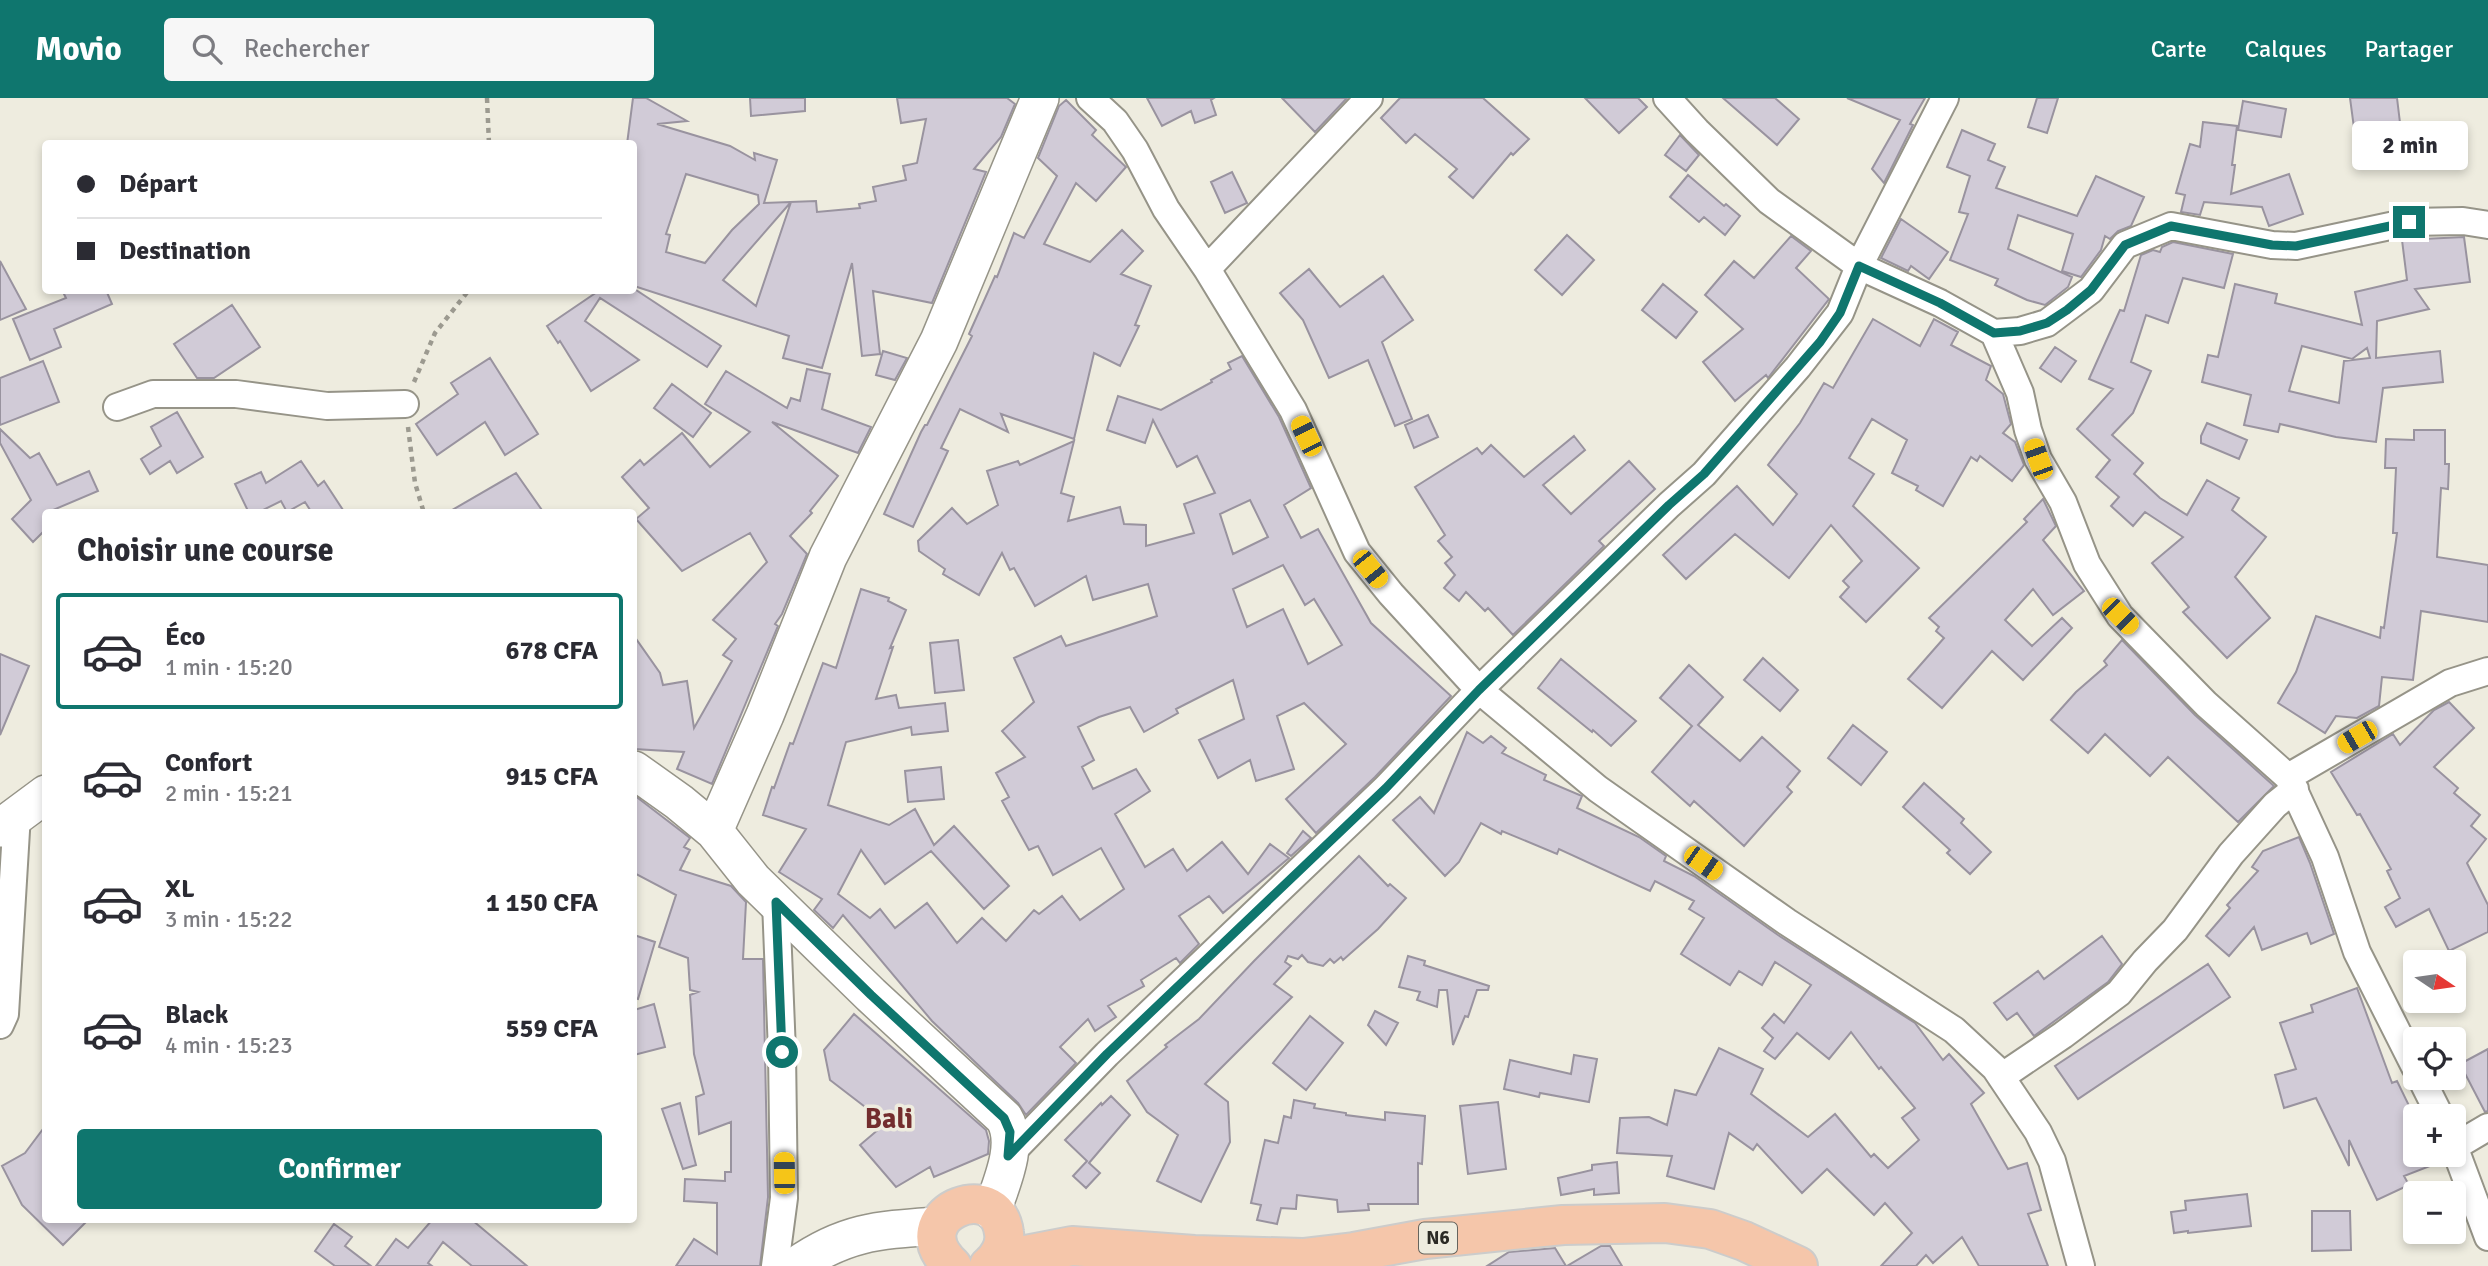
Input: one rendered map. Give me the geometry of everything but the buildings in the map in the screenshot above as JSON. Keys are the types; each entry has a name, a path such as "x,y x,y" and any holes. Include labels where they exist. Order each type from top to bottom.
{"highway":[{"name":"N6","path":"938,1226 945,1215 955,1207 968,1203 981,1205 996,1216 1072,1245 1156,1258 1194,1255 1303,1258 1425,1239 1563,1225 1665,1223 1710,1229 1744,1241 1798,1266"},
{"name":"N6","path":"992,1263 1003,1248 1005,1234 996,1216"},
{"path":"938,1226 937,1241 941,1255 951,1266"},
{"name":"N6","path":"992,1263 1072,1245"}],"street":[{"path":"714,831 765,715 828,557 939,341 1040,98"},
{"path":"1090,98 1115,121 1135,150 1166,209 1207,269 1293,410 1357,552 1391,594 1479,690 1598,789 1787,922 1954,1030 1995,1068 2038,1132 2052,1161 2081,1266"},
{"path":"1207,269 1370,98"},
{"path":"1667,98 1769,201 1859,266 1940,303 1994,333 2020,331 2047,323 2091,290 2125,245 2171,226 2272,245 2296,246 2409,222 2463,221 2488,225"},
{"path":"1008,1156 1107,1054 1386,788 1479,690 1704,474 1820,342 1840,313 1859,266 1945,98"},
{"path":"1994,333 2020,393 2038,459 2063,502 2087,564 2120,616 2206,704 2291,783 2325,857 2357,952 2403,1043"},
{"path":"117,407 153,394 236,394 327,406 405,404"},
{"path":"2001,1077 2119,993 2175,930 2231,854 2291,783 2450,683 2488,671"},
{"path":"637,772 714,831 753,880 871,995 1004,1118 1010,1132 996,1216"},
{"path":"0,1025 5,1014 21,812"},
{"path":"775,1266 785,1198 776,902"},
{"path":"2466,1140 2488,1128"},
{"path":"2462,1167 2488,1237"},
{"path":"796,1266 823,1248 869,1231 938,1226"}],"path":[{"path":"487,98 489,140"}],"district":[{"name":"Bali","path":"889,1119"}],"route":[{"path":"782,1052 776,902 871,995 1004,1118 1010,1132 1008,1156 1107,1054 1290,882 1386,788 1479,690 1704,474 1820,342 1840,313 1859,266 1940,303 1994,333 2020,331 2047,323 2067,310 2091,290 2125,245 2171,226 2272,245 2296,246 2409,222"}]}
